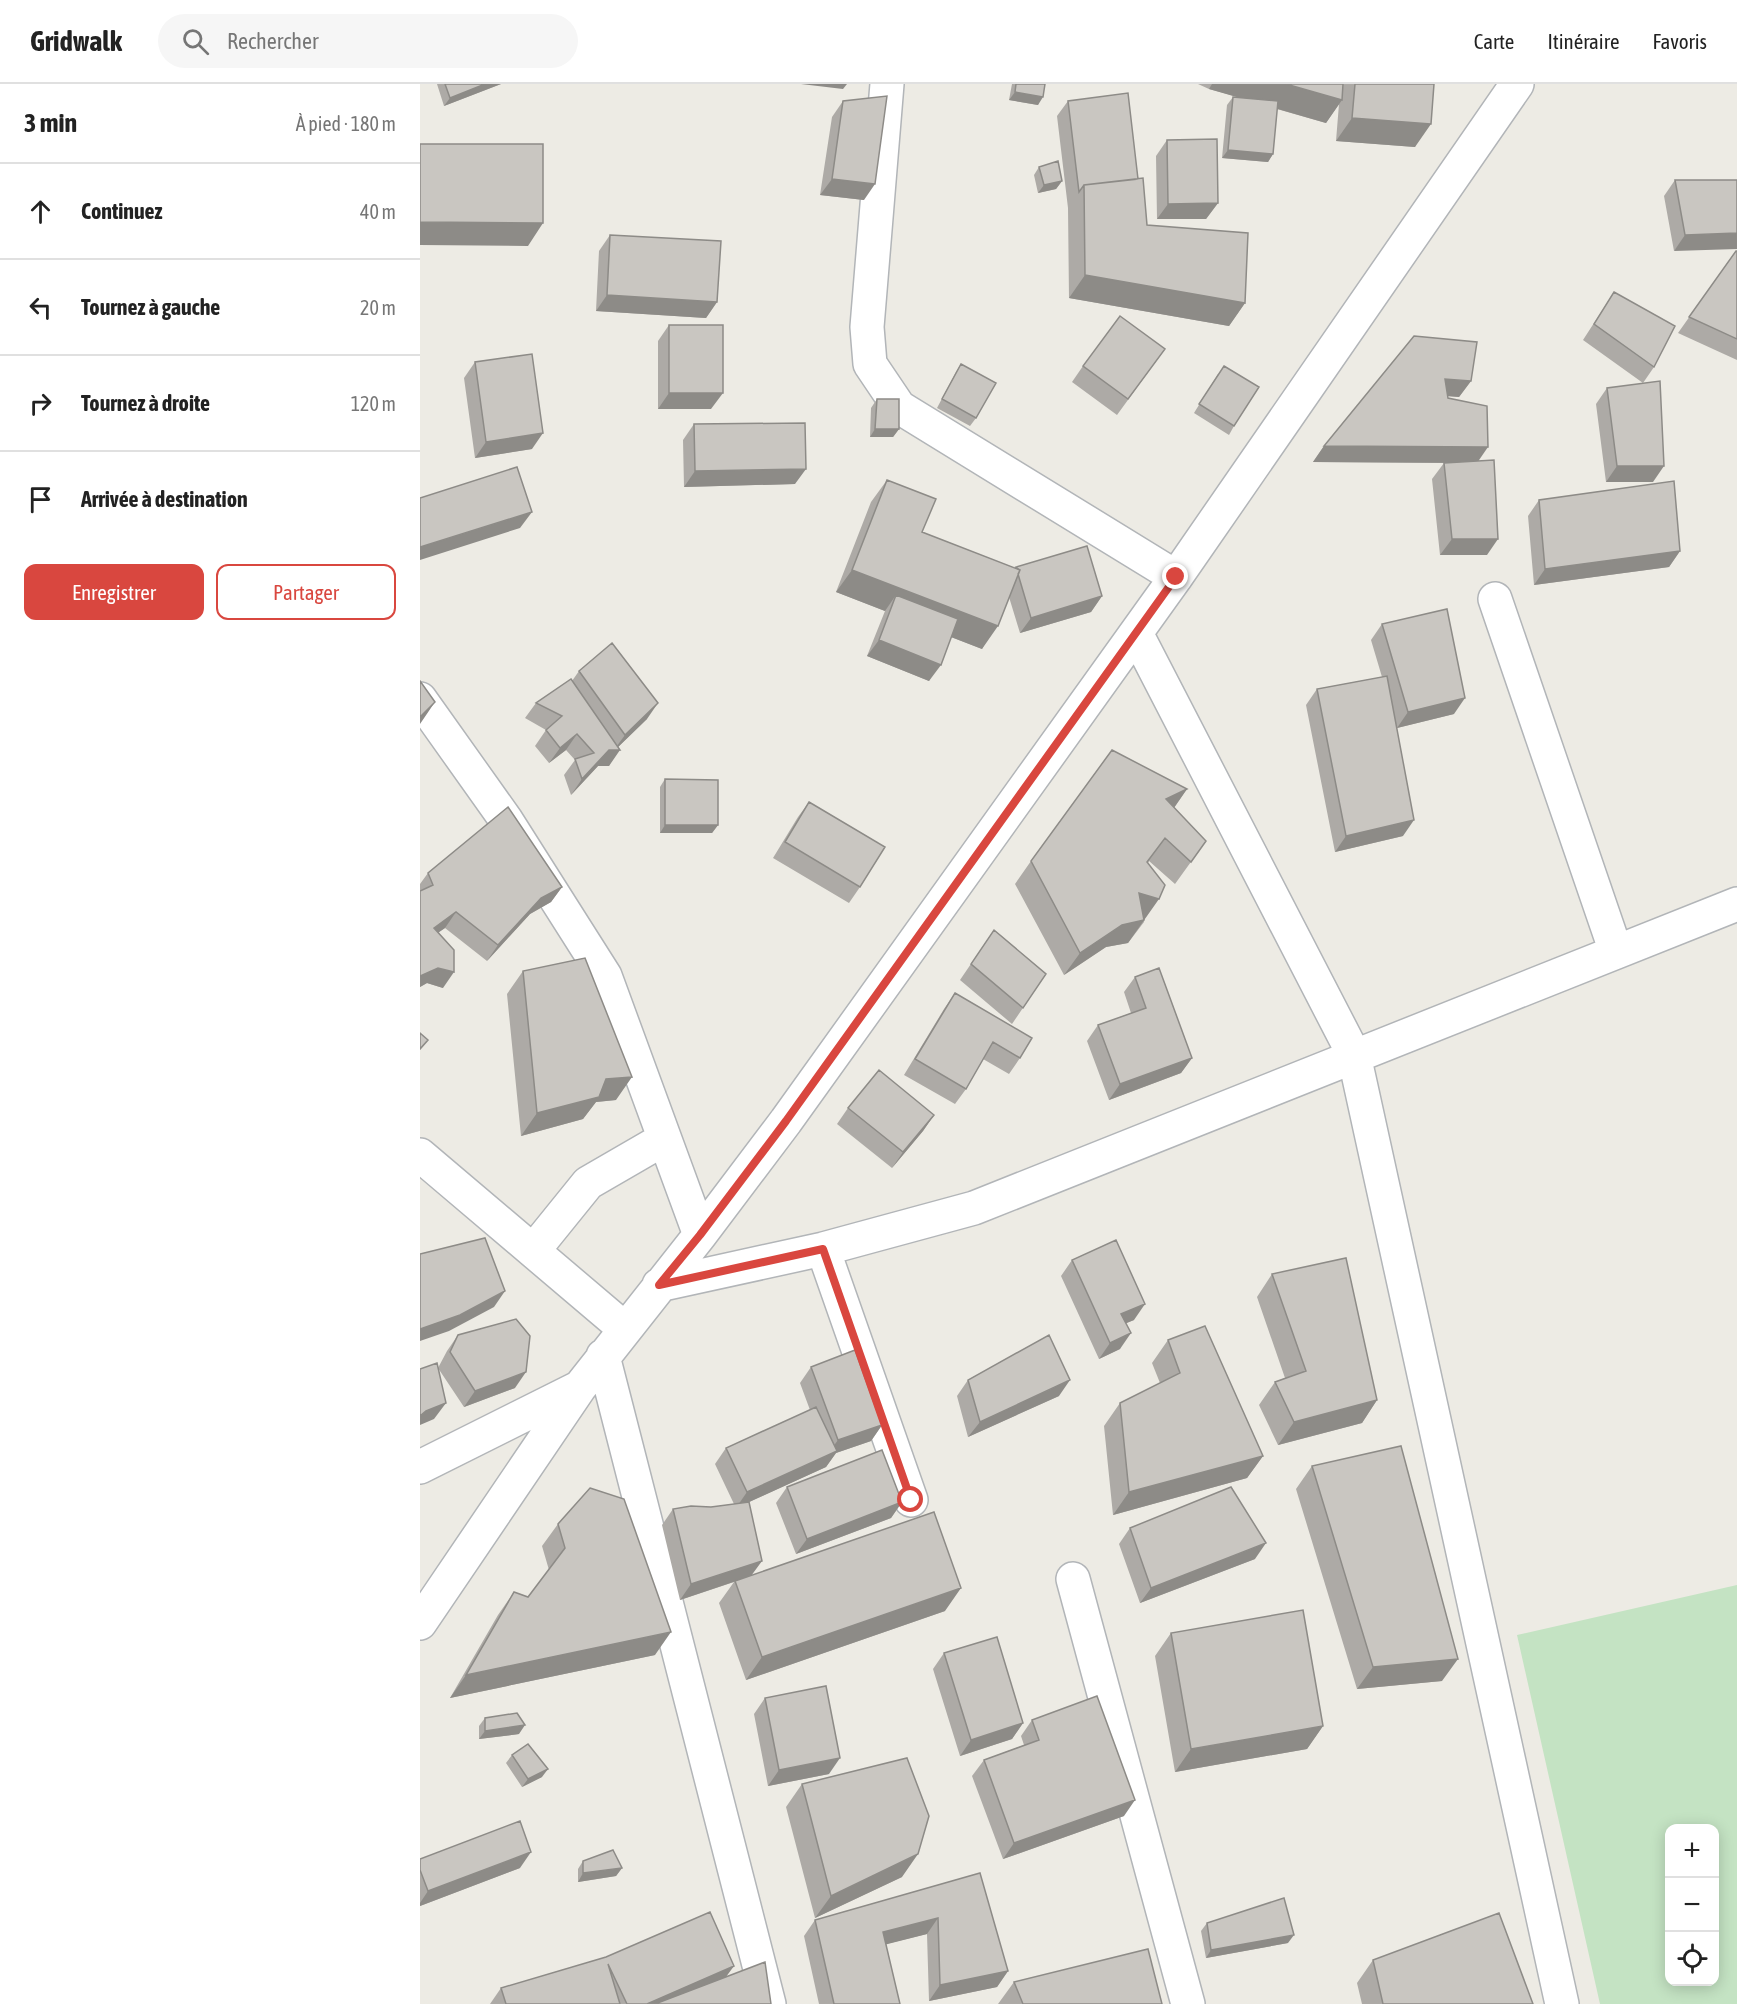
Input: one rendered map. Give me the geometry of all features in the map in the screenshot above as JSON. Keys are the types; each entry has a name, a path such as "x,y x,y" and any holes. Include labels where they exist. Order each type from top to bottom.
{"street":[{"path":"887,84 867,327 870,364 899,407 1176,577"},
{"path":"420,1623 580,1387 700,1235 786,1121 1176,577 1517,84"},
{"path":"1494,599 1616,952"},
{"path":"1136,633 1354,1055 1562,2004"},
{"path":"420,699 506,820 605,976 700,1235"},
{"path":"659,1285 823,1249 974,1208 1737,904"},
{"path":"533,1251 588,1183 664,1139"},
{"path":"420,1155 626,1329"},
{"path":"823,1249 911,1500"},
{"path":"603,1356 769,2004"},
{"path":"420,1467 580,1387"},
{"path":"1073,1579 1188,2004"}],"green space":[{"path":"1737,1585 1737,2004 1600,2004 1517,1635"}],"building":[{"path":"445,84 485,84 450,98"},
{"path":"1016,84 1045,84 1043,97 1015,92"},
{"path":"1286,84 1343,84 1342,100"},
{"path":"1355,84 1434,84 1431,124 1352,118"},
{"path":"1128,93 1138,179 1084,185 1079,192 1068,101"},
{"path":"887,96 875,184 832,179 843,101"},
{"path":"1233,97 1278,101 1273,154 1228,150"},
{"path":"1217,139 1218,203 1168,204 1167,140"},
{"path":"420,144 543,144 543,223 420,222"},
{"path":"1058,161 1062,181 1044,185 1039,167"},
{"path":"1143,178 1147,225 1248,233 1245,303 1085,275 1084,185"},
{"path":"1675,180 1737,180 1737,233 1685,235"},
{"path":"610,235 721,241 717,302 607,295"},
{"path":"1737,251 1737,339 1689,317"},
{"path":"1614,292 1675,326 1654,367 1594,324"},
{"path":"1120,316 1165,349 1128,399 1083,366"},
{"path":"669,325 723,325 723,393 669,393"},
{"path":"1414,336 1477,342 1471,381 1445,379 1448,398 1487,406 1488,447 1324,446"},
{"path":"532,354 543,433 486,442 475,362"},
{"path":"961,364 996,383 976,418 942,399"},
{"path":"1224,366 1259,387 1234,426 1199,404"},
{"path":"1660,381 1664,466 1617,466 1607,388"},
{"path":"877,399 899,399 899,429 875,429"},
{"path":"805,423 806,469 695,471 694,424"},
{"path":"1494,460 1498,539 1452,539 1444,463"},
{"path":"517,467 532,512 420,547 420,498"},
{"path":"887,480 936,499 922,532 1020,570 998,626 852,570"},
{"path":"1674,481 1680,551 1545,569 1539,500"},
{"path":"1087,546 1102,596 1031,618 1018,574 1020,570 1016,567"},
{"path":"896,595 958,619 941,665 879,640"},
{"path":"1447,609 1465,698 1408,712 1382,624"},
{"path":"612,643 658,703 625,735 579,671"},
{"path":"1387,676 1414,820 1346,836 1317,689"},
{"path":"571,679 620,750 609,750 582,779 575,759 594,753 577,734 560,748 546,730 562,716 536,703"},
{"path":"420,681 435,702 420,717"},
{"path":"1112,750 1187,789 1166,799 1206,841 1191,862 1165,838 1147,862 1165,885 1159,899 1139,893 1144,920 1122,925 1080,953 1031,861"},
{"path":"665,779 718,780 718,825 665,825"},
{"path":"809,802 885,847 860,887 785,842"},
{"path":"508,807 562,887 541,898 498,945 456,912 434,928 454,950 454,972 438,968 420,976 420,891 433,885 428,873"},
{"path":"994,930 1046,974 1023,1008 971,964"},
{"path":"585,958 632,1077 606,1079 599,1097 537,1113 523,971"},
{"path":"1159,968 1192,1058 1120,1084 1098,1025 1146,1008 1135,977"},
{"path":"955,993 1032,1038 1020,1058 993,1042 966,1089 915,1059"},
{"path":"420,1033 428,1040 420,1049"},
{"path":"879,1070 934,1115 903,1152 848,1108"},
{"path":"485,1238 505,1291 460,1315 420,1329 420,1254"},
{"path":"1116,1240 1145,1304 1121,1314 1131,1333 1110,1343 1072,1260"},
{"path":"1346,1258 1377,1400 1294,1422 1275,1382 1306,1371 1272,1274"},
{"path":"516,1319 530,1336 526,1372 475,1391 450,1352 458,1335"},
{"path":"1205,1326 1263,1456 1129,1492 1120,1403 1180,1373 1168,1340"},
{"path":"1049,1335 1070,1380 980,1422 968,1380"},
{"path":"855,1350 882,1425 838,1440 811,1367"},
{"path":"437,1363 446,1403 420,1416 420,1369"},
{"path":"816,1407 837,1451 747,1492 726,1448"},
{"path":"1401,1446 1458,1659 1373,1667 1312,1466"},
{"path":"882,1450 902,1502 807,1539 787,1487"},
{"path":"1231,1487 1266,1543 1151,1588 1130,1528"},
{"path":"590,1488 624,1499 671,1632 466,1675 514,1592 528,1597 565,1548 558,1524"},
{"path":"749,1502 762,1561 691,1584 673,1509"},
{"path":"934,1512 961,1588 762,1657 735,1581"},
{"path":"1303,1610 1323,1726 1191,1749 1171,1633"},
{"path":"997,1637 1023,1723 971,1740 944,1653"},
{"path":"826,1686 840,1758 779,1770 765,1698"},
{"path":"1097,1696 1135,1800 1014,1843 984,1760 1039,1740 1032,1720"},
{"path":"517,1713 525,1725 485,1731 485,1718"},
{"path":"528,1744 548,1769 528,1779 512,1755"},
{"path":"907,1758 929,1816 918,1854 831,1896 802,1784"},
{"path":"520,1821 531,1852 428,1891 420,1870 420,1859"},
{"path":"613,1850 622,1868 583,1873 583,1861"},
{"path":"980,1873 1008,1971 940,1985 938,1918 883,1932 900,2004 834,2004 815,1920"},
{"path":"1284,1898 1294,1935 1211,1950 1207,1923"},
{"path":"710,1912 734,1966 647,2004 627,2004 608,1964 620,2004 506,2004 501,1988 606,1957"},
{"path":"1499,1913 1533,2004 1383,2004 1373,1960"},
{"path":"1148,1949 1162,2004 1023,2004 1014,1982"},
{"path":"765,1962 771,2004 655,2004"}],"route":[{"path":"911,1500 823,1249 659,1285 700,1235 786,1121 1176,577"}]}
